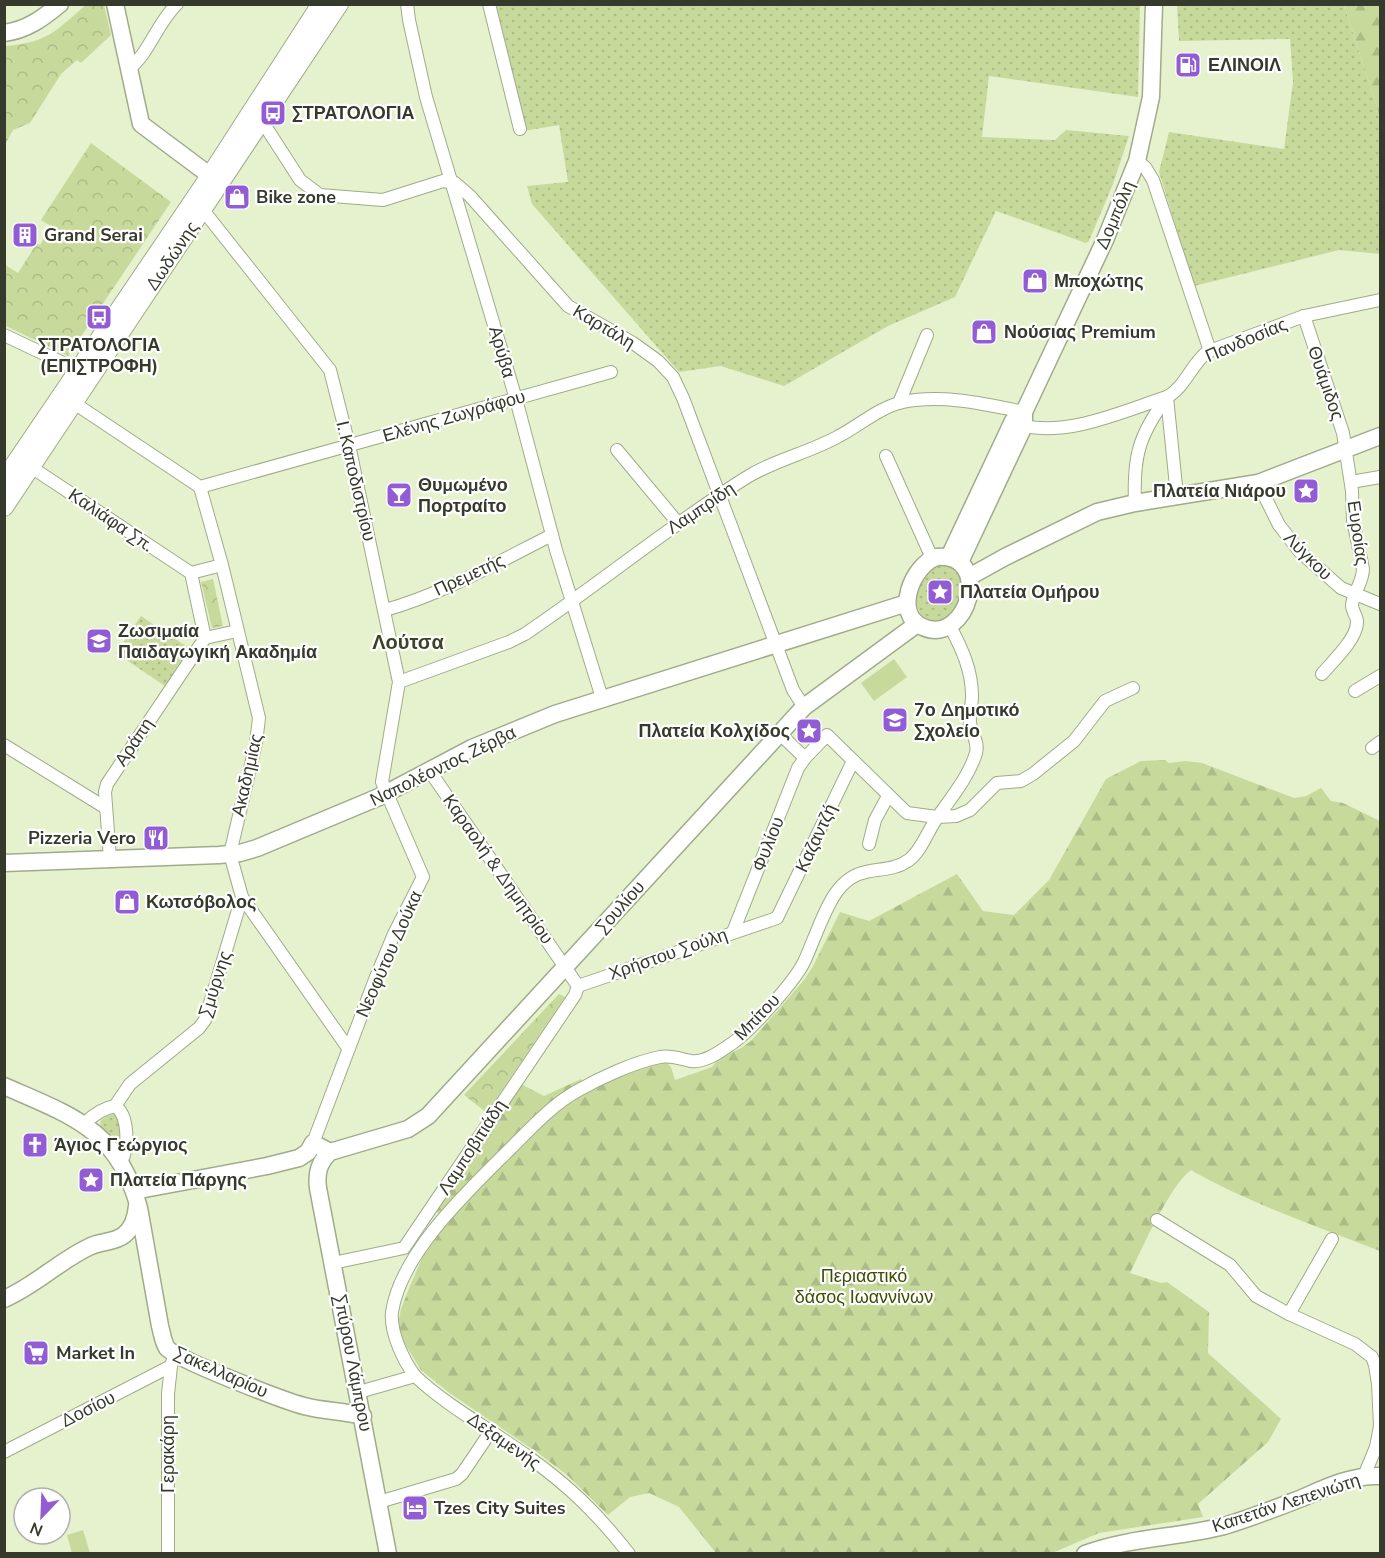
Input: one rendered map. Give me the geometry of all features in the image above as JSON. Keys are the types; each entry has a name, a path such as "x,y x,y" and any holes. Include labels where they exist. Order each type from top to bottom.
{"main road":[{"path":"4,33 33,24 60,4"},
{"path":"115,4 142,126 215,180"},
{"name":"Δωδώνης","path":"4,507 203,210 215,180 321,4"},
{"name":"Δωδώνης","path":"4,480 78,370 215,180 262,121 339,4"},
{"name":"Δομπόλη","path":"947,559 1013,421 1024,419 1105,240 1137,161 1151,97 1154,4"},
{"path":"969,577 1089,515 1135,503 1257,483 1380,436"},
{"path":"947,559 965,568 969,577 970,589 967,603 950,626 932,630 917,624 910,611 909,593 923,566 947,559"},
{"name":"Ναπολέοντος Ζέρβα","path":"4,863 230,854 257,848 388,793 472,748 555,714 908,603"},
{"name":"Σουλίου","path":"330,1152 402,1131 424,1120 804,707 917,624"},
{"path":"4,1086 60,1110 84,1124 107,1144 121,1162 136,1197 132,1225 125,1235 83,1250 20,1292 4,1299"},
{"path":"136,1197 267,1166 301,1158 313,1143 330,1152 322,1161 318,1172 298,1162 267,1166"},
{"name":"Σπύρου Λάμπρου","path":"318,1172 317,1184 359,1392 388,1554"},
{"name":"Σακελλαρίου","path":"136,1197 161,1331 173,1360 286,1400 314,1408 363,1416"},
{"name":"Σακελλαρίου","path":"314,1408 338,1405 359,1392"},
{"name":"Καπετάν Λεπενιώτη","path":"1085,1554 1128,1541 1226,1525 1261,1514 1344,1481 1372,1476"}],"street":[{"path":"129,69 137,62 162,22 177,4"},
{"name":"Αρύβα","path":"407,4 422,83 516,399 552,535 602,698"},
{"path":"489,4 520,129"},
{"path":"262,121 300,180 320,195 382,200 435,182 452,181"},
{"path":"1137,161 1154,180 1210,351"},
{"name":"Καρτάλη","path":"452,181 470,196 568,306 638,346 669,372 680,391 721,495 795,695 804,707"},
{"name":"Ι. Καποδιστρίου","path":"203,210 326,362 330,370 349,445 399,682 382,774 383,785 388,793"},
{"name":"Πανδοσίας","path":"1024,419 1050,429 1070,427 1167,397 1178,389 1199,358 1210,351 1304,316 1380,300"},
{"name":"Θυάμιδος","path":"1304,316 1342,428 1345,450"},
{"path":"4,335 78,370"},
{"path":"899,403 927,335"},
{"name":"Ελένης Ζωγράφου","path":"200,487 611,372"},
{"path":"1167,397 1177,496"},
{"path":"1135,503 1134,477 1138,450 1154,415 1167,397"},
{"name":"Λαμπρίδη","path":"399,682 525,634 678,523 757,472 838,437 888,407 899,403 934,399 961,400 1024,419"},
{"path":"74,403 200,487"},
{"path":"617,450 678,523"},
{"name":"Ευροίας","path":"1322,674 1347,644 1356,628 1357,619 1352,607 1363,576 1353,520 1351,482 1345,450"},
{"path":"886,456 947,559"},
{"name":"Καλιάφα Σπ.","path":"31,467 190,573"},
{"path":"1351,482 1380,477"},
{"name":"Λύγκου","path":"1257,483 1273,515 1291,543 1335,584 1380,604"},
{"name":"Ακαδημίας","path":"200,487 222,565 259,723 230,854"},
{"name":"Πρεμετής","path":"385,610 403,605 465,579 552,535"},
{"path":"222,565 190,573 205,638 237,631"},
{"name":"Μπίτου","path":"415,1376 408,1366 394,1331 393,1309 400,1287 416,1255 452,1209 538,1121 575,1092 654,1059 672,1057 694,1061 705,1059 741,1037 799,971 837,891 861,872 896,866 910,859 918,850 969,769 977,746 970,723 972,691 969,667 950,626"},
{"name":"Αράπη","path":"110,859 105,792 110,779 205,638"},
{"path":"1355,691 1380,676"},
{"path":"853,761 907,813 937,817 965,813 997,783 1022,781 1074,741 1105,701 1133,688"},
{"path":"779,733 805,758"},
{"name":"Φυλίου","path":"733,932 798,768 805,758 827,735 853,761"},
{"path":"4,745 106,808"},
{"name":"Καζαντζή","path":"779,916 853,761"},
{"name":"Καραολή & Δημητρίου","path":"429,770 566,967"},
{"name":"Νεοφύτου Δούκα","path":"313,1143 394,934 423,877 388,793"},
{"path":"868,844 875,820 888,796"},
{"name":"Νεοφύτου Δούκα","path":"230,854 242,897 348,1048"},
{"name":"Σμύρνης","path":"115,1106 130,1084 199,1028 205,1020 242,897"},
{"name":"Χρήστου Σούλη","path":"578,986 779,916"},
{"path":"566,967 578,986"},
{"name":"Λαμποβιτιάδη","path":"333,1263 404,1248 575,995 578,986"},
{"path":"84,1124 99,1112 115,1106 122,1112 126,1148 121,1162"},
{"path":"1157,1220 1226,1261 1252,1293 1289,1314 1359,1347 1373,1359 1379,1390 1380,1419 1372,1476"},
{"path":"1289,1314 1332,1239"},
{"name":"Δοσίου","path":"4,1452 173,1360"},
{"name":"Γερακάρη","path":"168,1554 168,1394 173,1360"},
{"path":"359,1392 415,1376"},
{"name":"Δεξαμενής","path":"415,1376 571,1489 596,1513 629,1554"},
{"path":"379,1502 456,1479 462,1474 491,1431"}],"green space":[{"path":"87,4 104,5 111,35 81,63 77,60 61,74 30,123 13,130 5,145 5,46 32,42 50,34"},
{"path":"496,5 1140,5 1138,97 989,76 982,137 1055,140 1066,130 1129,136 1113,184 1089,241 1086,243 996,211 955,297 888,326 784,386 721,366 679,372 532,204 527,186 568,182 559,125 524,131"},
{"path":"1177,5 1344,5 1380,117 1380,254 1339,250 1194,286 1159,172 1169,132 1284,149 1293,82 1290,39 1179,41"},
{"path":"1344,5 1380,5 1380,117"},
{"path":"91,143 171,202 68,356 6,326 4,320 5,265 18,273 37,243 40,245 51,226 41,220"},
{"name":"Πλατεία Ομήρου","path":"938,565 946,565 958,570 964,589 952,614 941,620 932,620 923,617 919,611 916,596 921,582"},
{"path":"213,579 223,626 212,628 201,582"},
{"path":"141,616 189,648 165,686 116,653"},
{"path":"894,659 907,677 874,701 861,683"},
{"name":"Περιαστικό δάσος Ιωαννίνων","path":"1165,760 1169,763 1186,761 1202,763 1294,798 1306,796 1321,788 1331,801 1343,803 1380,821 1380,1251 1260,1204 1191,1170 1165,1203 1130,1273 1161,1283 1167,1282 1209,1312 1208,1353 1281,1419 1268,1442 1198,1504 1203,1517 1099,1533 1052,1553 716,1553 679,1507 649,1493 630,1497 608,1515 567,1475 448,1392 421,1370 401,1338 398,1324 401,1309 425,1251 447,1221 436,1211 521,1084 544,1096 581,1079 591,1087 642,1066 667,1063 671,1067 675,1080 712,1067 719,1058 751,1041 804,980 840,912 869,921 957,874 983,911 1014,915 1049,880 1106,779 1141,761"},
{"path":"559,994 565,997 487,1113 464,1095"},
{"path":"110,1114 117,1115 122,1139 120,1143 116,1142 100,1126 101,1120"},
{"path":"83,1530 90,1553 72,1553 70,1546 72,1546 72,1533"}],"place":[{"name":"ΕΛΙΝΟΙΛ","path":"1188,65"},
{"name":"ΣΤΡΑΤΟΛΟΓΙΑ","path":"273,113"},
{"name":"Bike zone","path":"237,197"},
{"name":"Grand Serai","path":"25,235"},
{"name":"Μποχώτης","path":"1035,281"},
{"name":"ΣΤΡΑΤΟΛΟΓΙΑ (ΕΠΙΣΤΡΟΦΗ)","path":"99,317"},
{"name":"Νούσιας Premium","path":"984,332"},
{"name":"Πλατεία Νιάρου","path":"1306,491"},
{"name":"Θυμωμένο Πορτραίτο","path":"399,495"},
{"name":"Πλατεία Ομήρου","path":"940,592"},
{"name":"Ζωσιμαία Παιδαγωγική Ακαδημία","path":"99,641"},
{"name":"7ο Δημοτικό Σχολείο","path":"895,720"},
{"name":"Πλατεία Κολχίδος","path":"809,731"},
{"name":"Pizzeria Vero","path":"156,838"},
{"name":"Κωτσόβολος","path":"127,902"},
{"name":"Άγιος Γεώργιος","path":"35,1145"},
{"name":"Πλατεία Πάργης","path":"91,1180"},
{"name":"Market In","path":"36,1353"},
{"name":"Tzes City Suites","path":"415,1508"}],"district":[{"name":"Λούτσα","path":"408,642"}]}
